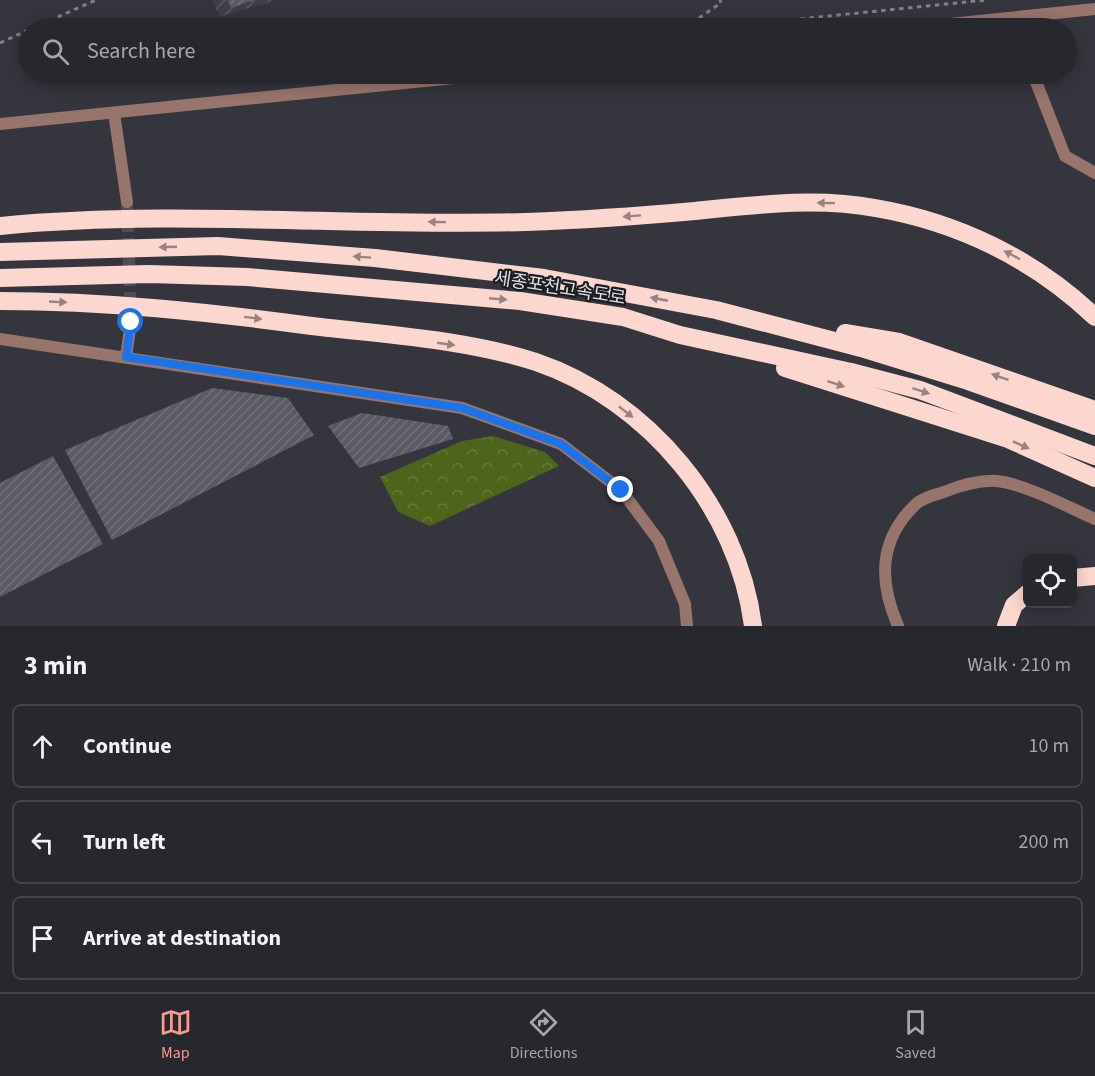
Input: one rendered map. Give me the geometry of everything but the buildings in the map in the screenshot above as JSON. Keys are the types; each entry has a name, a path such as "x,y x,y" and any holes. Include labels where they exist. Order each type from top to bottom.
{"highway":[{"path":"0,225 147,218 508,222 588,220 762,204 852,204 916,216 974,237 1023,261 1061,287 1095,316"},
{"name":"세종포천고속도로","path":"0,252 218,246 375,258 544,278 716,310 861,348 968,381 1095,426"},
{"name":"세종포천고속도로","path":"0,278 149,274 258,278 520,301 623,317 680,335 850,372 920,390 1095,456"},
{"path":"0,301 185,310 464,346 511,355 547,367 596,391 622,409 671,453 700,490 720,523 742,578 753,626"},
{"path":"716,310 899,342 1095,410"},
{"path":"680,335 1008,439 1095,478"},
{"path":"1077,578 1095,576"},
{"path":"1005,626 1014,605 1023,597"}],"street":[{"path":"1012,18 1095,9"},
{"path":"0,124 397,84"},
{"path":"1037,84 1065,156 1095,173"},
{"path":"114,113 127,202"},
{"path":"126,357 131,322"},
{"path":"0,339 462,408 561,444 621,490 659,541 685,604 687,626"},
{"path":"898,626 883,577 890,539 916,503 958,486 997,481 1042,496 1095,519"}],"path":[{"path":"56,18 96,0"},
{"path":"699,18 721,3 720,0"},
{"path":"809,18 986,0"},
{"path":"0,43 18,35"}],"shaded area":[{"path":"213,0 276,0 219,17"}],"green space":[{"path":"493,436 545,452 559,466 430,526 398,512 380,477 462,441"}],"tunnel":[{"path":"127,202 131,322"}],"route":[{"path":"131,322 126,357 462,408 561,444 621,490"}]}
